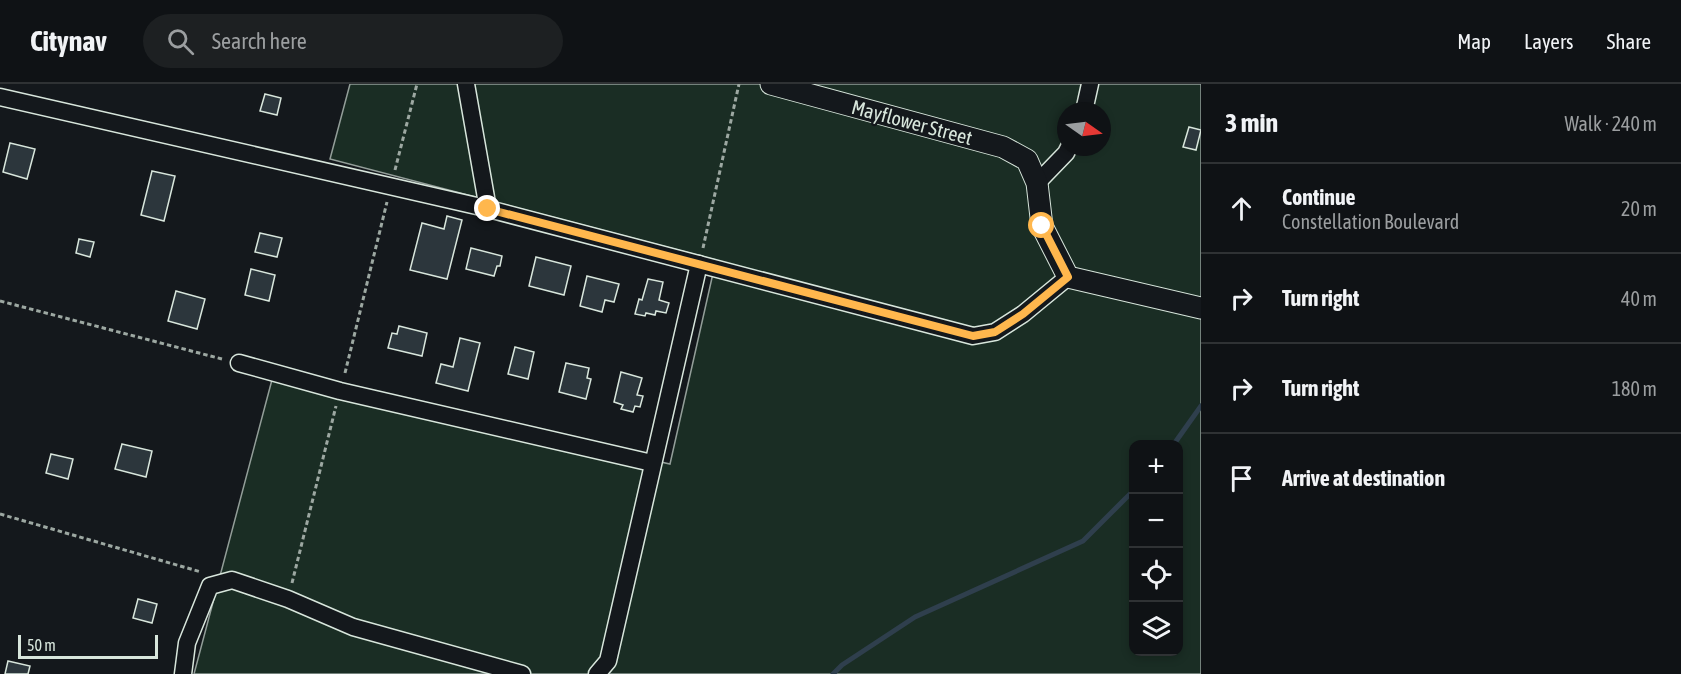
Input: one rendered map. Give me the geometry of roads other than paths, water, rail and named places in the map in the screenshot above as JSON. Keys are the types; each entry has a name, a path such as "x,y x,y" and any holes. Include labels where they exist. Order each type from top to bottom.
{"street":[{"path":"466,84 488,209"},
{"name":"Mayflower Street","path":"771,84 1003,147 1027,160 1037,183"},
{"path":"1086,102 1090,84"},
{"path":"0,97 488,209 973,336 995,332 1023,314 1068,277"},
{"path":"1063,156 1037,183 1042,226 1068,277 1201,308"},
{"path":"597,674 608,661 699,264"},
{"path":"239,363 340,391 652,463"},
{"path":"183,674 187,643 210,586 232,580 288,599 353,627 522,674"}],"waterway":[{"path":"1177,440 1201,406"},
{"path":"833,674 842,665 915,617 1083,541 1130,494"}]}
